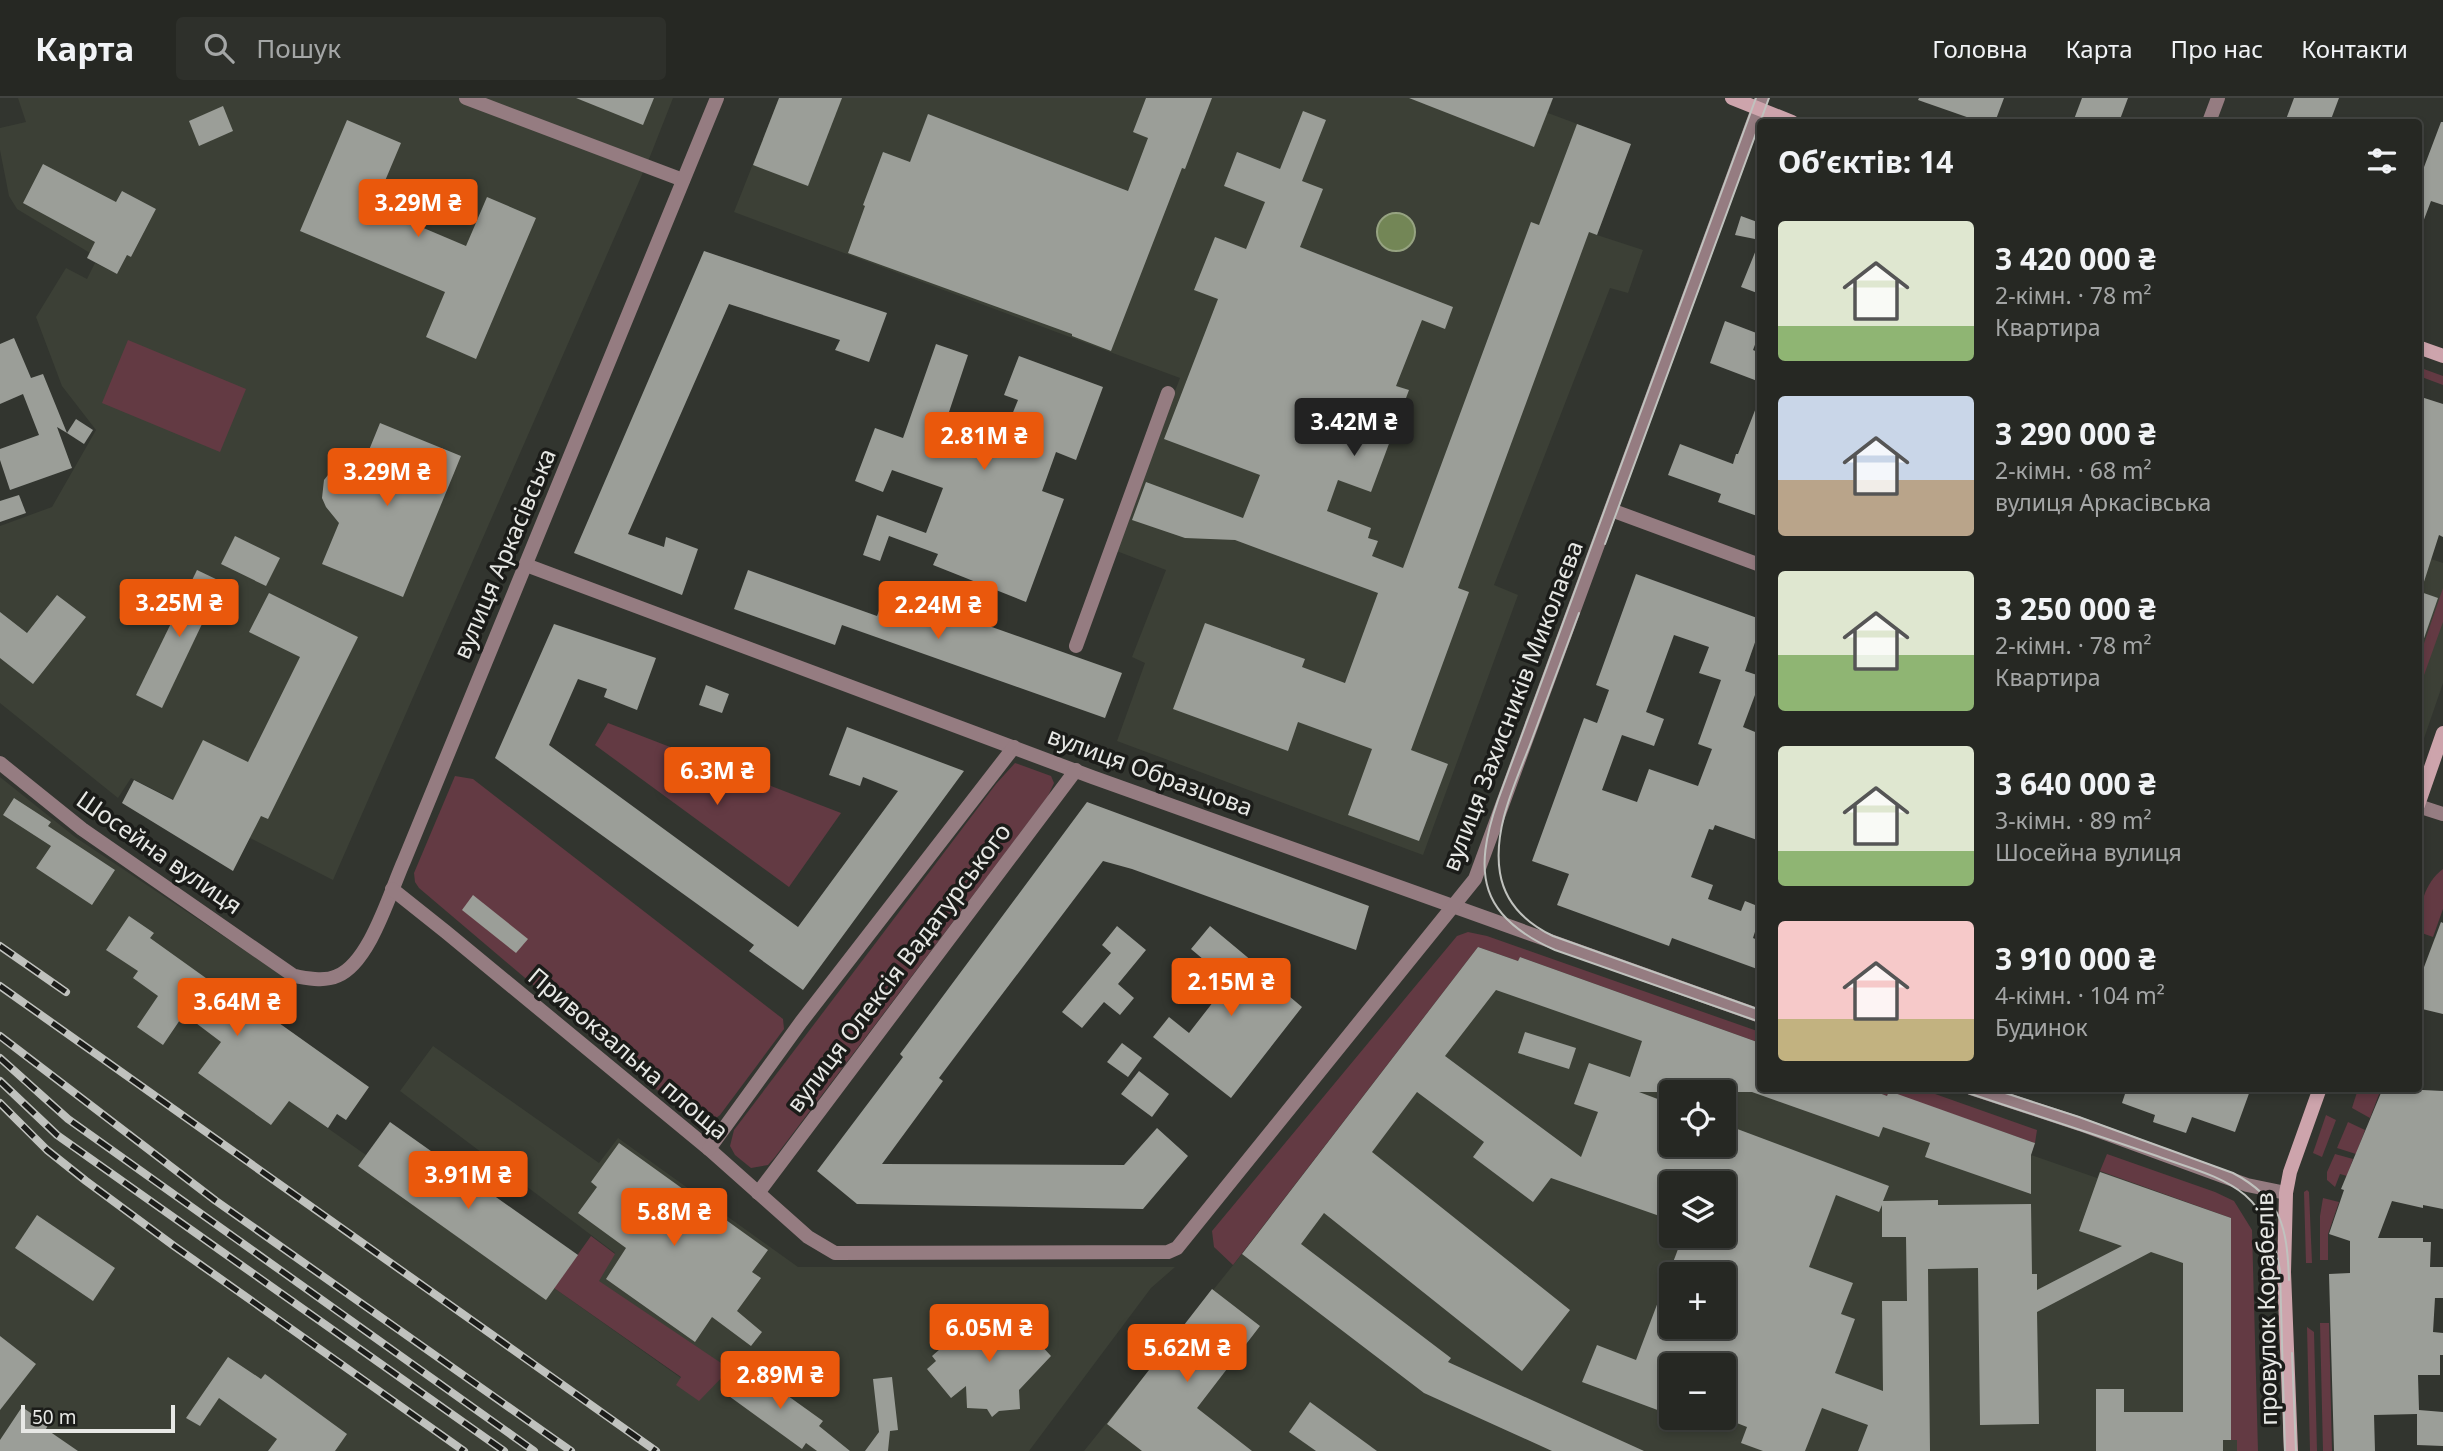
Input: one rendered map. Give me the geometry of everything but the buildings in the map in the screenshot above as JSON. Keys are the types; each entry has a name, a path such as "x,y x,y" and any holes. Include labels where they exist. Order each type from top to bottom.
{"street":[{"path":"466,98 683,180"},
{"name":"вулиця Аркасівська","path":"294,976 317,979 337,976 365,951 717,98"},
{"path":"1732,98 1760,104 1787,119"},
{"path":"2210,119 2218,98"},
{"name":"вулиця Захисників Миколаєва","path":"835,1253 1168,1252 1177,1248 1475,879 1760,104"},
{"path":"2422,348 2443,356"},
{"path":"1076,646 1168,393"},
{"path":"1611,510 1757,564"},
{"name":"вулиця Образцова","path":"526,565 1076,770 1757,1015"},
{"path":"2422,794 2443,733"},
{"name":"вулиця Олексія Вадатурського","path":"709,1149 801,1022 1014,747"},
{"name":"Шосейна вулиця","path":"0,763 82,829 294,976"},
{"name":"вулиця Олексія Вадатурського","path":"758,1193 1076,770"},
{"path":"2422,807 2443,814"},
{"name":"Привокзальна площа","path":"392,889 709,1149 808,1237 835,1253"},
{"path":"1983,1092 2247,1185 2286,1193"},
{"name":"провулок Корабелів","path":"2291,1451 2284,1272 2286,1193 2289,1176 2319,1092"}],"shaded area":[{"path":"18,98 673,98 651,154 333,880 131,778 118,798 0,703 0,526 52,507 96,430 62,386 36,317 66,268 87,279 95,263 117,274 127,255 131,257 156,209 122,192 90,253 17,209 9,196 0,150 0,128 26,122"},
{"path":"779,98 1553,98 1548,113 1631,144 1597,235 1643,250 1628,293 1610,288 1494,585 1518,595 1423,855 1117,741 1145,663 1132,657 1166,570 1114,550 1180,378 734,212"},
{"path":"1396,213 1410,218 1415,232 1410,246 1396,251 1382,246 1377,232 1382,218"},
{"path":"128,340 246,389 220,452 102,403"},
{"path":"2422,368 2443,376 2443,385 2422,377"},
{"path":"2422,556 2443,563 2443,683 2422,744"},
{"path":"2443,588 2443,622 2422,681 2422,649"},
{"path":"608,723 841,813 789,887 595,745"},
{"path":"1015,763 1051,776 1054,783 1048,796 775,1157 768,1165 751,1168 735,1155 730,1146 734,1130 996,784"},
{"path":"455,776 473,779 783,1019 784,1029 720,1115 708,1124 695,1122 419,888 414,873"},
{"path":"0,777 75,837 283,976 293,989 290,1000 276,1021 322,1054 289,1101 366,1155 358,1166 554,1288 681,1378 729,1369 598,1281 615,1253 400,1091 433,1046 599,1163 618,1138 798,1267 1175,1267 1151,1288 1029,1451 0,1451"},
{"path":"2443,869 2443,909 2433,937 2422,933 2422,903 2436,875"},
{"path":"1468,932 1487,936 1757,1031 1757,1042 1520,957 1518,961 1478,947 1233,1265 1214,1247 1212,1231 1457,936"},
{"path":"1478,947 1518,961 1520,957 1757,1042 1757,1092 1892,1092 2035,1143 2031,1155 2097,1178 2100,1171 2231,1218 2231,1439 2237,1439 2237,1451 1084,1451 1242,1254"},
{"path":"1889,1092 1929,1092 2037,1130 2035,1143"},
{"path":"2357,1092 2380,1092 2370,1118 2352,1108"},
{"path":"2326,1115 2336,1120 2322,1157 2313,1153"},
{"path":"2348,1122 2365,1130 2356,1154 2337,1148"},
{"path":"2107,1154 2234,1201 2252,1230 2258,1451 2237,1451 2237,1440 2231,1440 2231,1218 2100,1171"},
{"path":"2335,1154 2353,1159 2347,1176 2340,1174 2335,1187 2327,1180 2327,1172"},
{"path":"2307,1190 2312,1263 2306,1263 2304,1192"},
{"path":"2323,1198 2339,1202 2328,1234 2328,1260 2320,1260 2320,1216"},
{"path":"591,1236 615,1254 599,1281 730,1369 699,1401 676,1385 681,1377 554,1288"},
{"path":"2320,1323 2329,1323 2332,1451 2323,1451"},
{"path":"2307,1327 2314,1332 2317,1451 2310,1451"}],"tram line":[{"path":"1756,98 1498,800 1485,850 1485,871 1497,908 1530,937 1555,950 1757,1021"},
{"path":"1761,119 1769,98"},
{"path":"1605,544 1757,131"},
{"path":"1579,613 1503,819 1499,855 1500,873 1507,894 1518,911 1553,936 1757,1009"},
{"path":"1965,1092 2203,1172 2236,1188 2253,1203 2269,1230 2280,1271 2285,1451"},
{"path":"2002,1092 2233,1173 2249,1183 2262,1193 2279,1216 2286,1245 2289,1280"},
{"path":"2292,1353 2296,1451"}],"railway":[{"path":"0,946 66,992"},
{"path":"0,986 656,1451"},
{"path":"0,1036 216,1201 571,1451"},
{"path":"0,1058 68,1119 534,1451"},
{"path":"0,1081 57,1135 504,1451"},
{"path":"0,1103 47,1150 86,1181 464,1451"}]}
